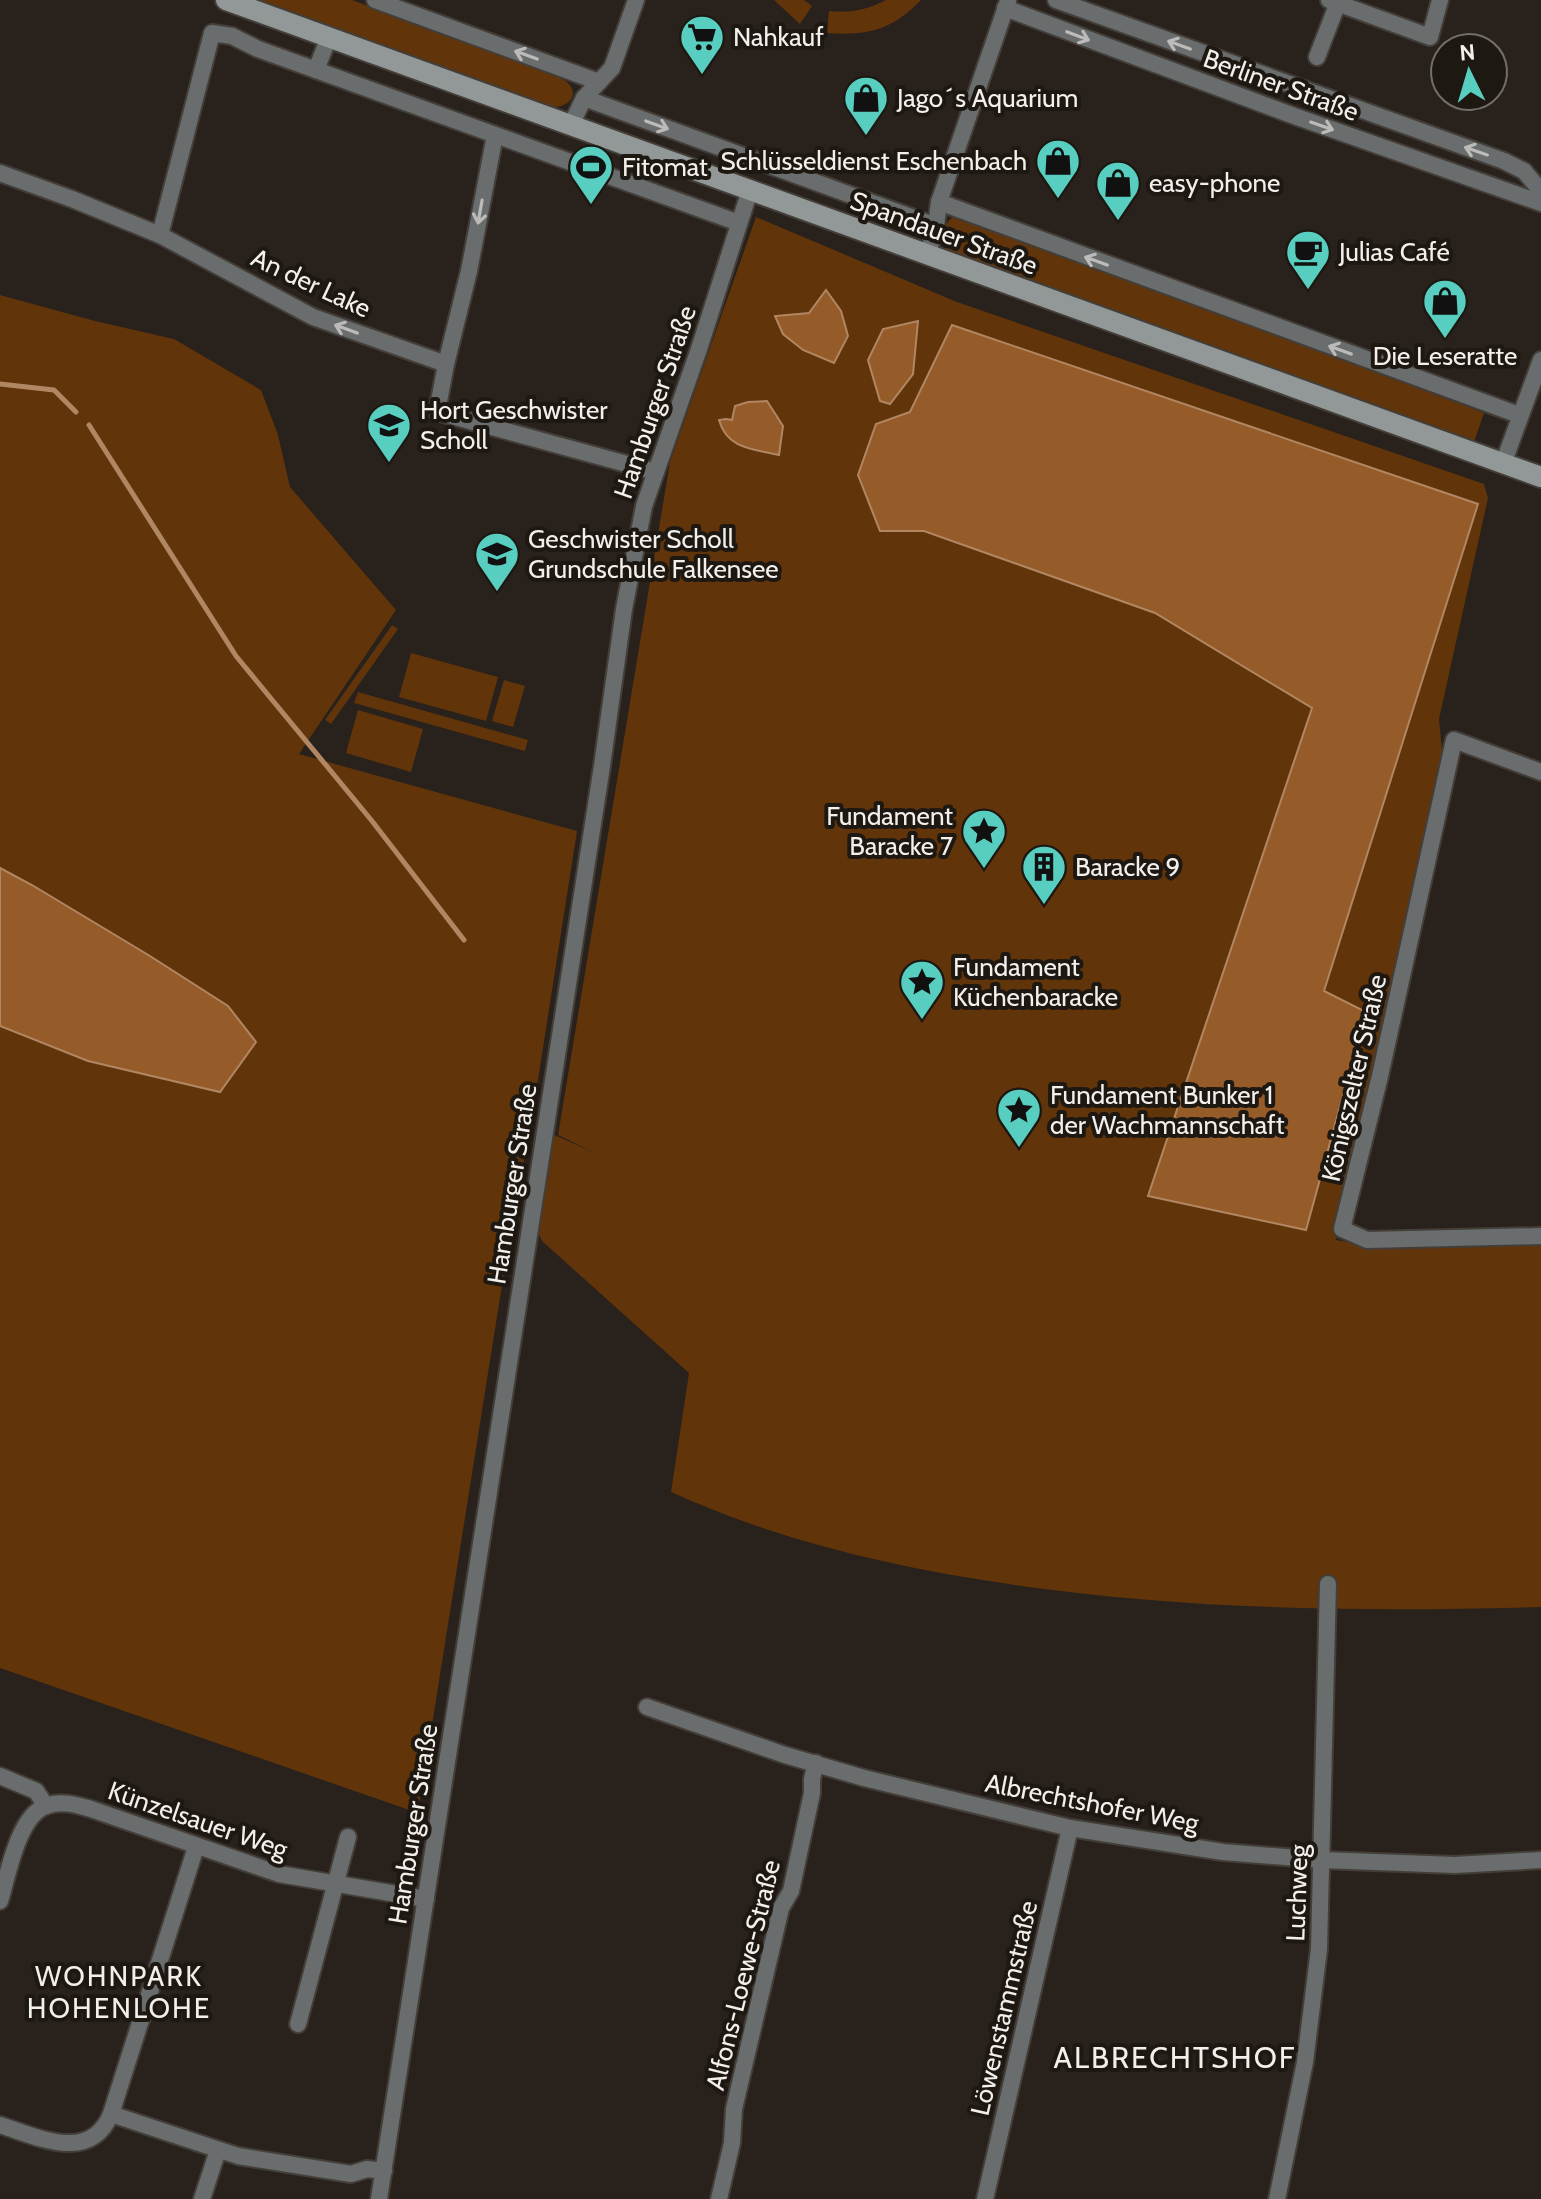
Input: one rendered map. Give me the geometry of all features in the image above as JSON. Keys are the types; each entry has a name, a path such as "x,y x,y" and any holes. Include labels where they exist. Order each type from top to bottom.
{"main road":[{"name":"Spandauer Straße","path":"226,0 1541,477"}],"street":[{"path":"375,0 599,82"},
{"path":"571,125 584,98 612,68 636,0"},
{"name":"Berliner Straße","path":"1056,0 1504,161 1524,171 1541,191"},
{"path":"1317,57 1335,1 1430,37 1440,0"},
{"name":"Berliner Straße","path":"928,254 939,202 1007,4 1297,117 1541,203"},
{"path":"160,235 212,33 232,36 258,49 739,223"},
{"path":"316,70 329,37"},
{"name":"Spandauer Straße","path":"584,98 936,226"},
{"path":"495,135 469,271 437,412 656,472"},
{"name":"An der Lake","path":"0,173 160,235 313,317 446,364"},
{"name":"Hamburger Straße","path":"379,2199 624,609 644,506 750,190"},
{"name":"Spandauer Straße","path":"939,202 1519,415"},
{"path":"1503,464 1541,360"},
{"name":"Königszelter Straße","path":"1541,772 1454,740 1380,1076 1342,1229 1367,1240 1541,1236"},
{"name":"Luchweg","path":"1277,2199 1307,2049 1319,1949 1328,1584"},
{"name":"Albrechtshofer Weg","path":"647,1707 816,1763 917,1792 1070,1828 1223,1852 1322,1860 1455,1865 1541,1860"},
{"name":"Alfons-Loewe-Straße","path":"719,2199 732,2143 734,2109 781,1908 791,1891 816,1763"},
{"path":"0,1776 36,1791 46,1806 32,1815 24,1827 0,1901"},
{"name":"Künzelsauer Weg","path":"46,1806 62,1804 91,1809 279,1874 426,1899"},
{"name":"Löwenstammstraße","path":"985,2199 1070,1828"},
{"path":"298,2024 348,1837"},
{"path":"0,2125 60,2143 90,2140 100,2133 111,2114 196,1847"},
{"path":"111,2114 238,2156 351,2174 367,2169 384,2171"},
{"path":"202,2199 218,2150"}],"shaded area":[{"path":"253,0 352,0 557,76 571,86 572,97 563,105 546,107"},
{"path":"774,0 804,0 812,6 800,24"},
{"path":"886,0 921,0 900,18 878,29 827,33 829,11 859,10"},
{"path":"958,215 1484,413 1474,442 946,251 944,230 948,221"},
{"path":"756,217 957,302 1484,484 1488,498 1439,719 1442,751 1376,1076 1336,1240 1364,1245 1541,1244 1541,1607 1277,1607 1146,1600 1015,1585 840,1551 754,1525 671,1492 689,1373 542,1241 536,1228 552,1134 593,1152 558,1135 670,462","holes":["810,313 834,363 803,350 783,334 776,317","951,326 1478,505 1324,991 1306,1229 1149,1195 1313,708 1155,613 924,531 880,531 876,424 910,412","883,329 880,401 868,360"]},
{"path":"826,290 841,311 848,336 834,363 803,350 783,334 775,316 809,313"},
{"path":"0,295 174,339 261,390 278,435 290,487 396,610 299,754 577,831 418,1813 0,1668 0,1026 88,1061 256,1042 227,1006 150,956 0,868"},
{"path":"918,321 913,374 890,404 880,401 868,360 883,329"},
{"path":"952,325 1478,504 1324,991 1366,1012 1306,1230 1148,1196 1312,708 1155,613 924,531 880,531 858,475 876,424 910,412"},
{"path":"767,401 783,426 779,455 735,442 728,437 719,420 732,420 735,406"},
{"path":"392,625 398,629 331,724 325,720"},
{"path":"411,653 498,677 486,721 399,697"},
{"path":"504,680 525,686 513,727 492,721"},
{"path":"358,692 528,740 525,751 354,703"},
{"path":"358,710 423,729 411,772 346,753"},
{"path":"0,868 228,1006 256,1042 220,1092 88,1061 0,1026"}],"waterway":[{"path":"0,384 54,390 76,412"},
{"path":"89,425 236,656 372,821 464,940"}],"place":[{"name":"Nahkauf","path":"702,76"},
{"name":"Jago´s Aquarium","path":"866,137"},
{"name":"Schlüsseldienst Eschenbach","path":"1058,200"},
{"name":"Fitomat","path":"591,206"},
{"name":"easy-phone","path":"1118,222"},
{"name":"Julias Café","path":"1308,291"},
{"name":"Die Leseratte","path":"1445,340"},
{"name":"Hort Geschwister Scholl","path":"389,464"},
{"name":"Geschwister Scholl Grundschule Falkensee","path":"497,593"},
{"name":"Fundament Baracke 7","path":"984,870"},
{"name":"Baracke 9","path":"1044,906"},
{"name":"Fundament Küchenbaracke","path":"922,1021"},
{"name":"Fundament Bunker 1 der Wachmannschaft","path":"1019,1149"}],"district":[{"name":"WOHNPARK HOHENLOHE","path":"119,1992"},
{"name":"ALBRECHTSHOF","path":"1175,2058"}]}
